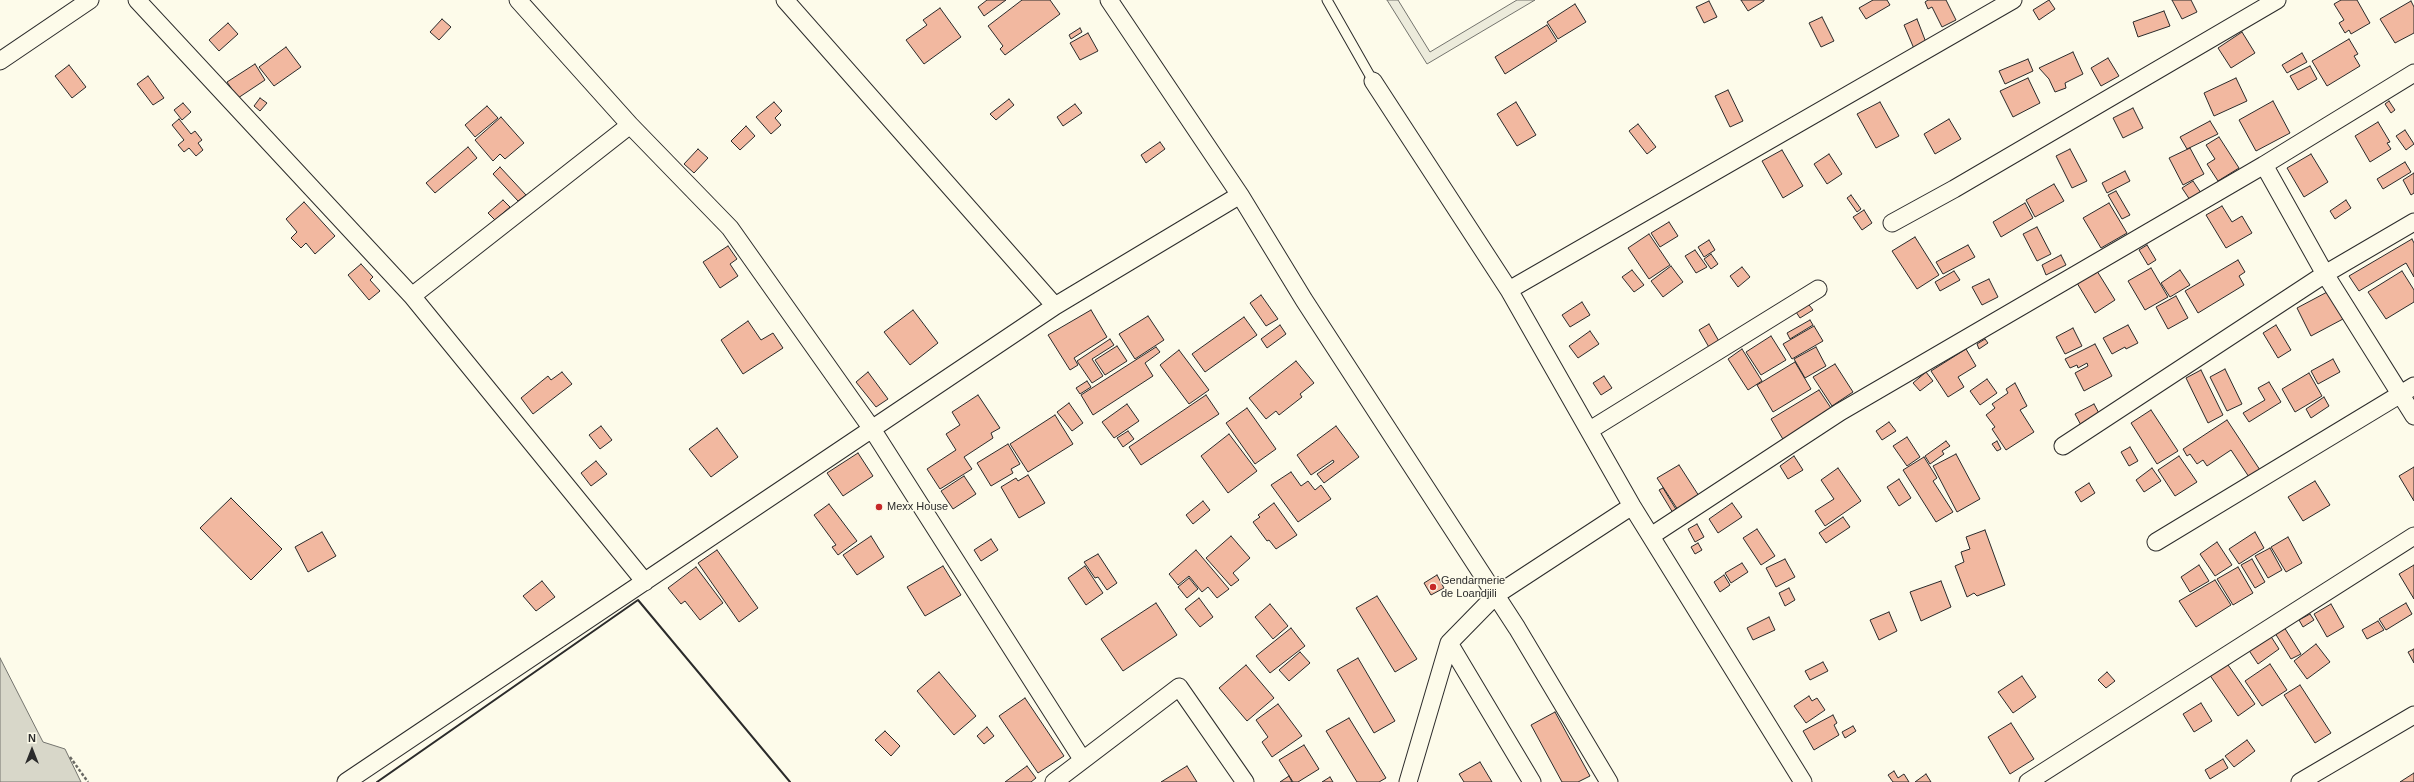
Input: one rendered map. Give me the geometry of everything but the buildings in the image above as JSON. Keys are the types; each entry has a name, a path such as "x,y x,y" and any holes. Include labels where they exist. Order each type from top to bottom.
{"street":[{"path":"0,61 90,0"},
{"path":"137,0 412,296 645,582"},
{"path":"518,0 630,125 730,228 872,429 1082,759"},
{"path":"785,0 1055,306"},
{"path":"1109,0 1240,195 1304,300 1496,595 1609,782"},
{"path":"1509,290 2013,0"},
{"path":"1892,223 2277,0"},
{"path":"1651,536 1840,412 2264,165 2414,73"},
{"path":"1374,81 1509,290 1632,506 1803,782"},
{"path":"412,296 630,125"},
{"path":"2264,165 2325,274 2407,390 2414,416"},
{"path":"346,782 1055,306 1240,195"},
{"path":"2063,446 2325,274 2414,222"},
{"path":"1590,430 1818,289"},
{"path":"2156,542 2407,390"},
{"path":"1408,782 1449,643 1496,595 1632,506"},
{"path":"2028,782 2414,536"},
{"path":"1449,643 1532,782"},
{"path":"1054,782 1082,759 1179,687 1245,782"},
{"path":"2300,782 2414,715"}],"lane":[{"path":"1327,0 1374,81"}],"path":[{"path":"70,757 88,782"}],"shaded area":[{"path":"1387,0 1398,0 1430,52 1517,0 1535,0 1427,64"},
{"path":"0,658 43,742 65,749 81,782 0,782"}],"wall":[{"path":"377,782 638,600 790,782"}],"place":[{"name":"Mexx House","path":"879,507"},
{"name":"Gendarmerie de Loandjili","path":"1433,587"}]}
